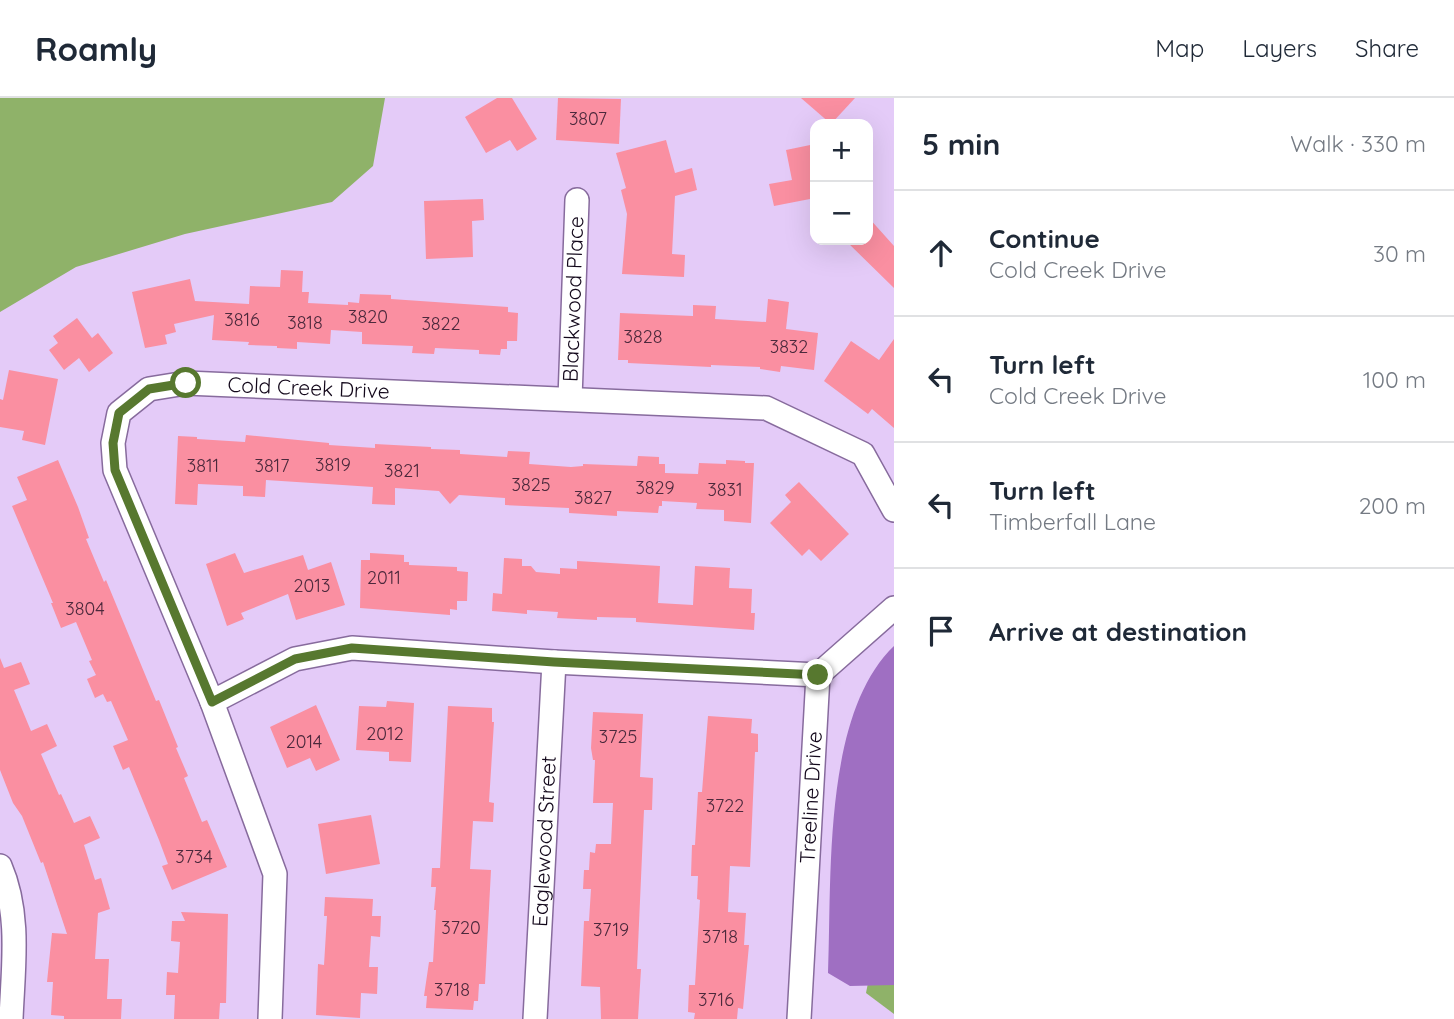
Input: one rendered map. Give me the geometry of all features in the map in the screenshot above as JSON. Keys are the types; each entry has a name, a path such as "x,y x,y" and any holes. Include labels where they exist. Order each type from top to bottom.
{"street":[{"name":"Blackwood Place","path":"570,399 577,200"},
{"name":"Cold Creek Drive","path":"270,1019 275,874 212,702 115,470 113,443 119,413 149,389 186,383 766,408 863,454 894,510"},
{"path":"212,702 295,659 352,648 554,662 818,675 894,608"},
{"name":"Eaglewood Street","path":"535,1019 554,662"},
{"name":"Treeline Drive","path":"799,1019 818,675"},
{"path":"0,866 6,880 15,932 11,1019"}],"green space":[{"path":"0,98 385,98 373,166 332,202 185,234 76,267 0,312"},
{"path":"894,851 894,1014 866,993"}],"shaded area":[{"path":"894,646 894,985 850,986 828,973 835,800 854,713 871,676"}],"building":[{"path":"497,98 512,98 537,139 517,151 510,140 486,153 465,117"},
{"path":"558,98 621,99 619,144 556,140"},
{"path":"801,98 855,98 836,119 825,119"},
{"path":"666,140 675,173 692,168 697,190 675,196 672,254 685,255 684,277 622,274 627,214 621,190 626,188 616,153"},
{"path":"810,145 810,199 774,206 769,184 792,180 786,150"},
{"path":"483,199 484,220 472,221 473,257 426,259 424,201"},
{"path":"873,223 894,246 894,288 850,245 873,245"},
{"path":"281,270 303,271 302,292 309,292 308,303 348,305 348,302 359,303 360,294 391,295 391,299 508,307 508,312 518,313 517,341 507,341 507,349 501,349 500,355 479,354 479,350 435,348 434,354 412,353 413,346 362,344 362,332 331,330 330,344 297,342 297,349 277,348 248,345 249,342 212,340 214,315 174,324 176,332 165,335 167,344 145,348 132,292 190,279 195,301 249,304 250,286 280,287"},
{"path":"768,299 789,302 786,329 818,333 814,370 781,366 780,372 760,367 628,363 628,360 618,360 620,313 693,316 693,305 716,306 715,319 766,322"},
{"path":"77,318 92,338 98,333 113,353 89,372 79,358 64,370 49,350 58,343 53,336"},
{"path":"894,339 894,428 872,409 868,414 824,381 851,341 879,360"},
{"path":"9,370 58,379 45,445 22,440 24,431 0,427 0,399 3,400"},
{"path":"246,435 375,448 375,444 431,447 460,450 460,454 507,457 508,451 530,452 529,464 571,467 583,464 637,466 638,456 659,457 659,464 665,464 665,473 698,474 699,463 726,464 726,460 745,461 754,463 751,523 724,521 724,510 696,509 697,503 662,501 658,513 617,511 617,516 569,513 569,508 505,505 505,498 459,495 450,504 439,491 395,488 395,505 372,504 373,487 266,480 265,497 243,496 243,486 198,484 197,505 175,504 178,436 245,442"},
{"path":"58,460 89,538 86,539 178,747 176,748 188,776 184,778 202,822 207,820 227,867 172,890 162,866 168,864 159,840 129,767 123,770 113,746 128,740 111,701 107,702 103,694 95,698 87,679 96,675 76,622 61,628 12,506 27,500 17,477"},
{"path":"799,482 849,534 821,561 809,549 802,556 770,523 791,502 785,495"},
{"path":"235,553 244,573 303,555 308,570 331,562 345,605 296,620 288,594 241,613 244,619 227,626 206,564"},
{"path":"370,553 404,555 404,562 409,562 409,565 457,567 457,571 468,572 467,601 457,601 457,610 450,609 450,615 360,608 361,560 370,560"},
{"path":"504,558 522,559 522,566 531,566 536,572 560,574 560,568 577,569 577,561 660,566 658,603 693,605 695,566 730,568 729,588 752,589 751,613 755,613 754,630 636,622 636,618 557,618 558,612 527,610 527,614 492,611 493,593 502,594"},
{"path":"0,658 4,668 21,662 30,684 14,690 31,731 47,724 57,746 41,754 59,795 61,794 74,823 90,816 100,838 84,845 95,880 101,878 110,909 98,913 95,959 109,959 107,999 122,999 121,1019 64,1019 64,1016 51,1015 53,982 47,982 52,933 67,934 43,862 41,863 0,770"},
{"path":"387,701 414,703 411,762 389,761 389,752 356,750 359,706 386,707"},
{"path":"316,705 340,760 316,771 310,758 287,768 270,727"},
{"path":"448,706 492,708 494,722 489,802 494,803 493,822 473,821 470,869 491,870 485,984 479,984 478,1001 474,1001 473,1010 426,1008 427,996 424,996 429,962 433,962 436,887 431,887 432,868 440,868"},
{"path":"593,712 643,714 640,777 653,778 652,810 644,810 637,969 641,969 638,1019 601,1019 600,987 581,986 584,921 589,921 591,889 583,889 584,870 589,870 590,852 595,853 596,844 611,844 613,803 593,803"},
{"path":"708,716 752,719 751,733 758,734 750,867 730,866 728,912 746,913 744,945 749,945 743,1009 738,1008 737,1019 694,1019 695,1013 688,1012 689,985 695,985 700,900 697,899 698,876 691,876 692,845 695,845 698,792 702,792"},
{"path":"371,815 380,864 326,874 318,824"},
{"path":"325,897 373,899 372,916 381,916 380,937 371,936 369,967 378,967 377,994 361,993 360,1018 316,1015 318,964 324,965 327,916 324,916"},
{"path":"181,912 228,914 226,1003 220,1003 219,1019 174,1019 175,995 166,995 167,972 178,973 180,942 171,941 172,921 185,921"}],"route":[{"path":"186,383 149,389 119,413 113,443 115,470 212,702 295,659 352,648 554,662 818,675"}]}
